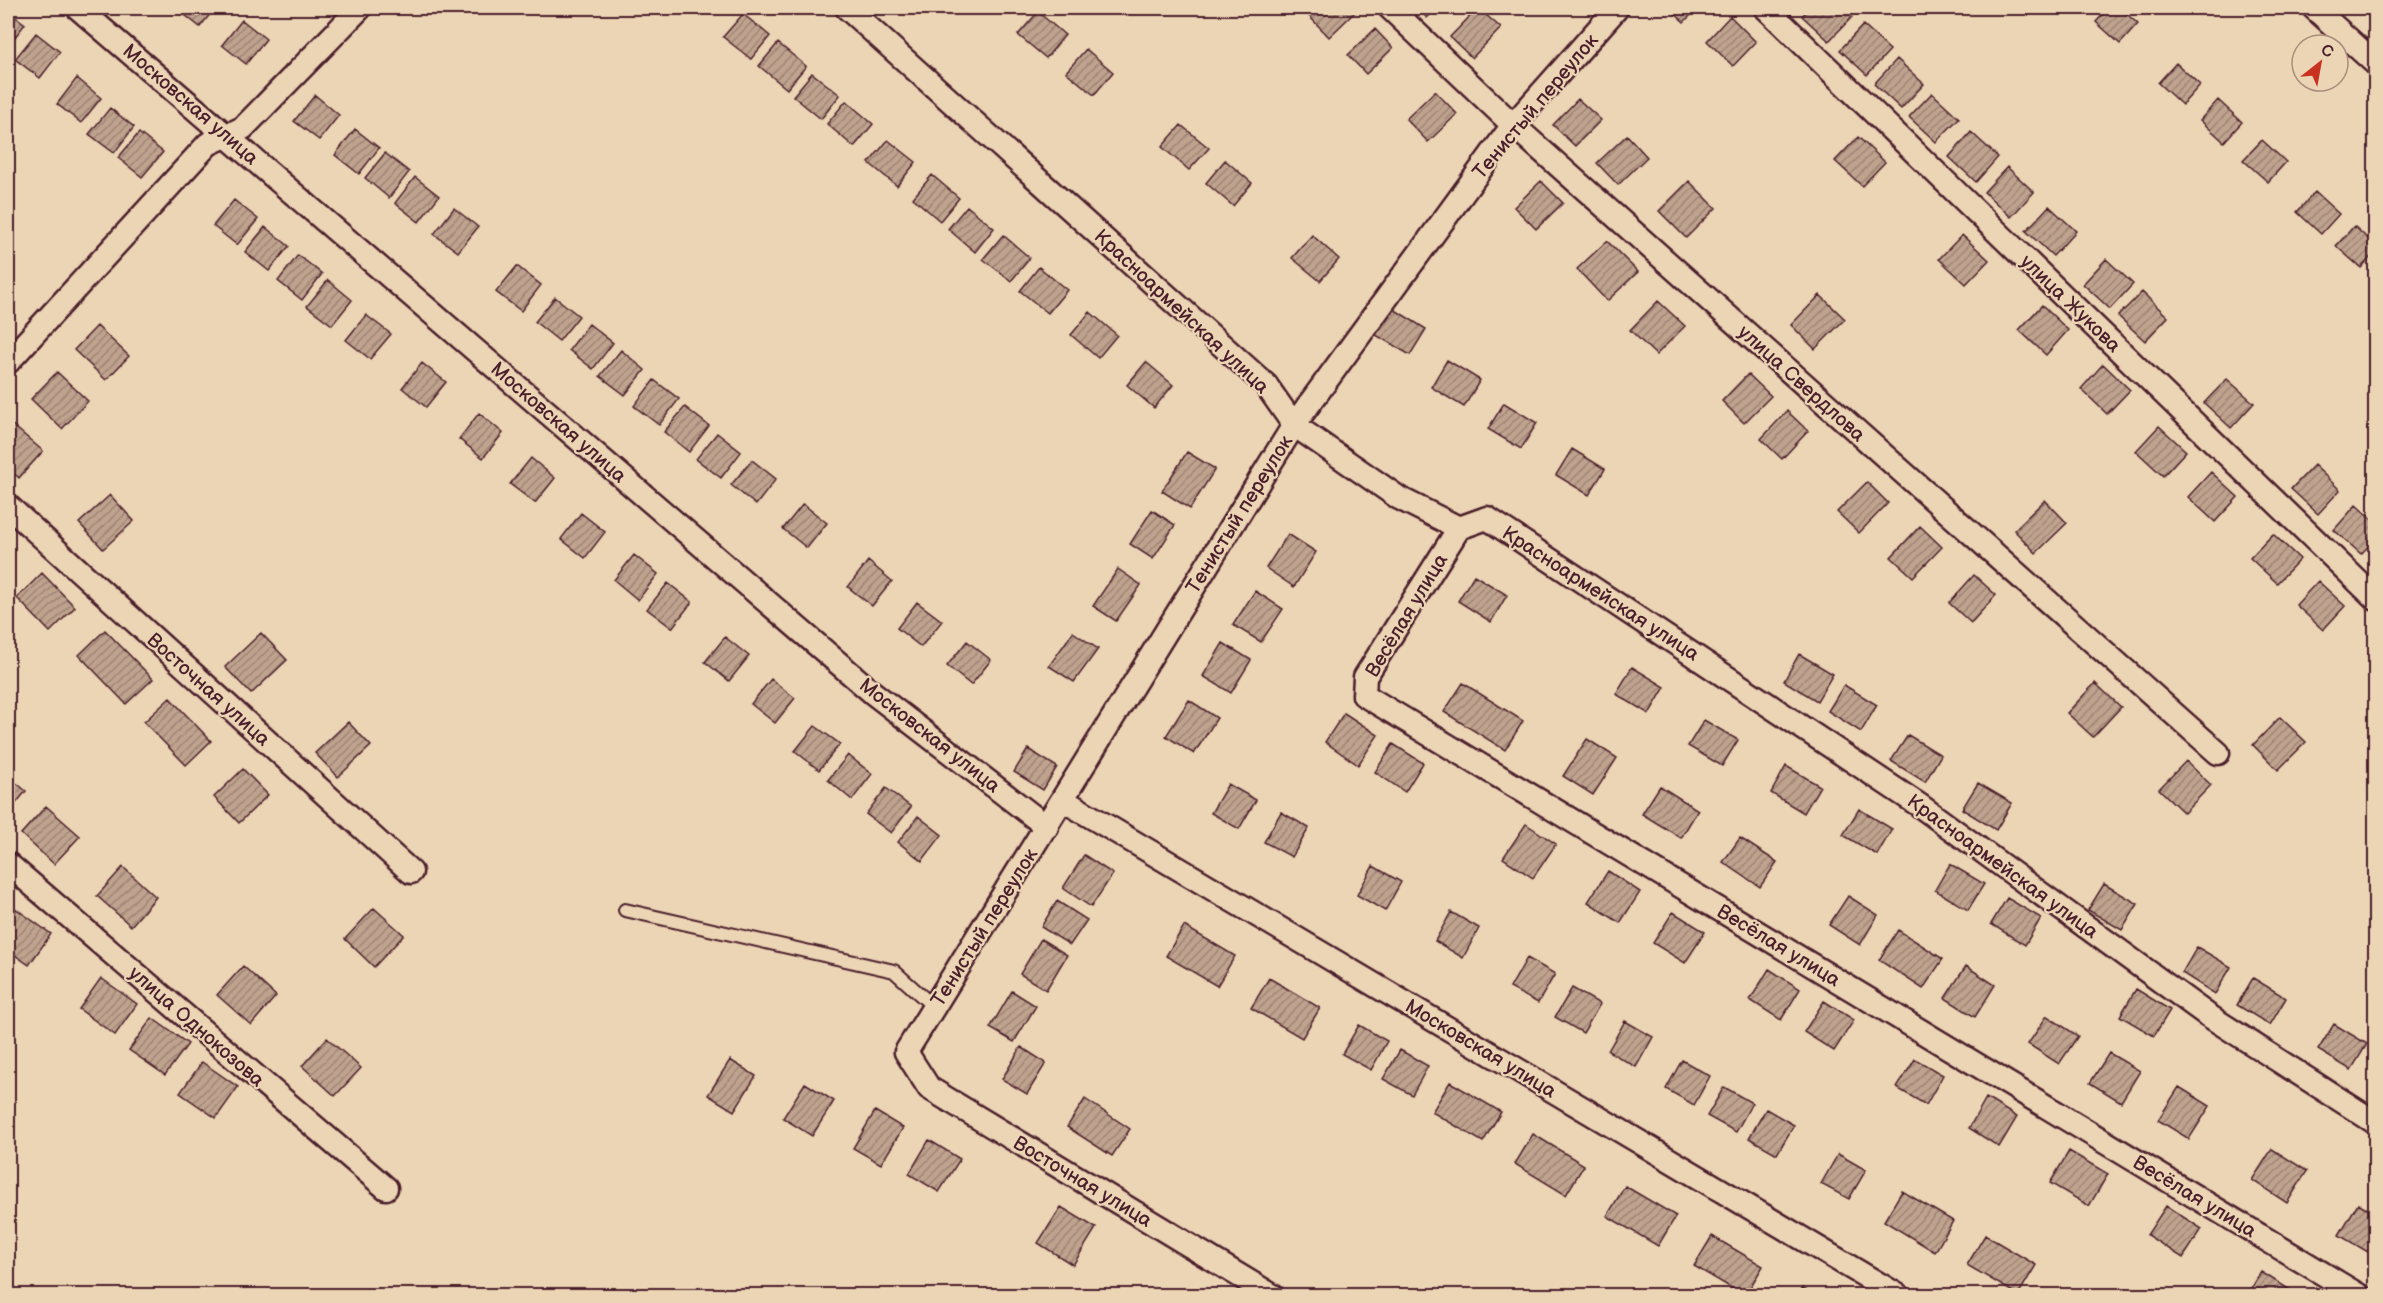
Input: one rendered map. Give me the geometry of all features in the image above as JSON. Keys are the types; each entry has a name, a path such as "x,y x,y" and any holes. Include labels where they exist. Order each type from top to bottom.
{"street":[{"name":"Московская улица","path":"78,8 873,693 1047,826"},
{"path":"8,362 208,144 243,128 360,8"},
{"name":"Красноармейская улица","path":"848,8 1266,385 1294,425 1399,498 1459,528 1487,518 1573,573 1919,805 2206,1014 2376,1123"},
{"name":"улица Свердлова","path":"1390,8 1513,125 2218,753"},
{"name":"Тенистый переулок","path":"906,1052 1294,425 1513,125 1617,8"},
{"name":"улица Жукова","path":"1766,8 2376,599"},
{"path":"2314,8 2376,64"},
{"name":"Восточная улица","path":"8,506 411,872"},
{"name":"Весёлая улица","path":"1459,528 1365,677 1364,695 2360,1296"},
{"name":"Московская улица","path":"1063,800 1899,1296"},
{"name":"улица Однокозова","path":"8,864 386,1188"},
{"name":"Восточная улица","path":"906,1052 929,1088 1273,1296"}],"lane":[{"path":"625,910 894,971 935,1008"}],"building":[{"path":"176,8 215,8 200,27"},
{"path":"1318,8 1353,8 1356,11 1329,37 1309,16"},
{"path":"1417,8 1437,8 1427,18"},
{"path":"1478,8 1501,28 1472,58 1450,37"},
{"path":"1669,8 1698,8 1684,22"},
{"path":"1810,8 1842,8 1852,17 1829,41 1802,16"},
{"path":"2109,8 2120,8 2138,24 2120,44 2096,22"},
{"path":"8,11 25,24 8,46"},
{"path":"1038,12 1065,35 1046,58 1018,35"},
{"path":"743,14 770,36 751,59 723,37"},
{"path":"1730,16 1756,42 1733,66 1707,41"},
{"path":"242,20 266,39 246,64 222,45"},
{"path":"1863,25 1890,50 1867,75 1840,50"},
{"path":"1375,29 1393,48 1366,74 1348,55"},
{"path":"36,33 60,52 40,78 15,59"},
{"path":"778,43 806,66 787,89 759,66"},
{"path":"1086,49 1113,72 1094,95 1066,72"},
{"path":"1897,59 1924,84 1901,109 1874,84"},
{"path":"2176,63 2200,85 2182,105 2158,83"},
{"path":"812,73 840,95 821,119 793,96"},
{"path":"77,78 101,98 81,123 57,104"},
{"path":"1435,91 1457,114 1428,142 1406,119"},
{"path":"1932,93 1959,118 1936,142 1909,117"},
{"path":"315,95 339,115 319,140 294,121"},
{"path":"1578,99 1601,120 1575,146 1553,125"},
{"path":"2218,100 2242,122 2224,142 2200,120"},
{"path":"846,101 873,124 854,147 827,124"},
{"path":"110,108 134,127 114,153 89,134"},
{"path":"1181,125 1209,148 1189,170 1162,147"},
{"path":"355,129 379,148 359,174 335,155"},
{"path":"1971,132 1998,157 1976,182 1949,157"},
{"path":"139,133 163,152 142,177 118,158"},
{"path":"1627,135 1647,157 1618,185 1597,163"},
{"path":"1858,137 1885,162 1862,186 1835,161"},
{"path":"888,140 916,162 897,186 869,163"},
{"path":"2262,140 2286,162 2268,182 2243,160"},
{"path":"385,153 409,172 389,198 365,178"},
{"path":"1225,160 1252,183 1233,206 1206,183"},
{"path":"2007,167 2034,192 2011,217 1984,192"},
{"path":"932,175 959,198 940,221 913,198"},
{"path":"415,177 439,196 419,222 395,203"},
{"path":"1541,181 1563,203 1536,229 1514,207"},
{"path":"1689,181 1716,208 1686,238 1659,211"},
{"path":"2315,192 2339,214 2321,234 2297,212"},
{"path":"234,200 258,219 237,245 213,226"},
{"path":"967,206 994,228 975,252 948,229"},
{"path":"2049,206 2076,231 2053,256 2026,231"},
{"path":"454,208 478,227 458,252 434,234"},
{"path":"2354,226 2376,246 2376,251 2361,268 2336,246"},
{"path":"265,227 289,246 269,271 245,252"},
{"path":"1003,235 1030,258 1011,281 983,259"},
{"path":"1312,235 1339,259 1320,281 1292,258"},
{"path":"1962,235 1989,260 1966,284 1939,259"},
{"path":"1607,241 1638,272 1607,301 1577,269"},
{"path":"298,255 322,274 302,300 278,281"},
{"path":"2106,259 2133,284 2110,309 2083,284"},
{"path":"517,266 541,285 521,311 496,292"},
{"path":"1039,267 1067,290 1048,313 1020,291"},
{"path":"328,280 352,300 332,325 307,306"},
{"path":"2142,292 2168,317 2145,341 2118,316"},
{"path":"1820,295 1845,319 1815,349 1791,325"},
{"path":"555,297 579,316 559,341 535,322"},
{"path":"1658,301 1685,326 1656,355 1630,330"},
{"path":"2042,305 2068,330 2046,355 2019,330"},
{"path":"1392,308 1426,329 1410,355 1376,335"},
{"path":"1090,312 1117,335 1098,358 1071,335"},
{"path":"366,315 391,334 370,359 346,340"},
{"path":"589,324 613,343 593,369 569,350"},
{"path":"97,326 129,356 106,380 74,350"},
{"path":"621,350 645,370 625,395 600,376"},
{"path":"1447,360 1480,380 1464,407 1431,387"},
{"path":"1146,362 1173,385 1154,408 1127,385"},
{"path":"422,363 446,382 426,407 402,388"},
{"path":"2103,364 2130,390 2107,414 2081,389"},
{"path":"57,372 88,401 62,429 31,399"},
{"path":"1748,374 1771,396 1744,423 1722,401"},
{"path":"2227,379 2254,403 2231,428 2204,403"},
{"path":"654,380 679,399 659,425 634,406"},
{"path":"1504,403 1537,423 1521,449 1488,429"},
{"path":"685,407 709,426 689,452 664,432"},
{"path":"1787,411 1808,431 1782,459 1761,439"},
{"path":"479,413 503,433 483,458 459,439"},
{"path":"9,422 43,451 19,478 8,468"},
{"path":"2159,426 2186,451 2163,476 2136,451"},
{"path":"717,433 741,452 721,478 696,459"},
{"path":"1572,449 1605,469 1589,495 1556,475"},
{"path":"1187,452 1215,469 1190,509 1162,491"},
{"path":"531,458 555,478 535,503 510,484"},
{"path":"752,460 776,479 756,505 731,485"},
{"path":"2314,465 2340,490 2318,514 2291,489"},
{"path":"2211,472 2238,497 2215,522 2188,497"},
{"path":"1867,482 1888,503 1859,533 1837,512"},
{"path":"110,495 134,521 103,549 79,523"},
{"path":"2045,500 2067,523 2036,553 2014,530"},
{"path":"803,504 827,523 807,548 783,529"},
{"path":"2356,505 2376,523 2376,538 2361,554 2334,530"},
{"path":"1152,510 1175,525 1153,559 1130,544"},
{"path":"581,513 605,532 585,558 561,539"},
{"path":"1920,526 1942,547 1913,577 1891,557"},
{"path":"1288,534 1316,552 1294,587 1266,568"},
{"path":"2273,534 2300,559 2277,583 2250,558"},
{"path":"634,555 658,574 638,600 614,580"},
{"path":"868,561 892,581 872,606 848,587"},
{"path":"1118,569 1141,585 1116,621 1093,606"},
{"path":"42,573 75,607 50,632 17,598"},
{"path":"1474,575 1507,595 1491,622 1458,601"},
{"path":"1974,575 1996,595 1971,623 1949,603"},
{"path":"2318,581 2345,606 2323,630 2296,605"},
{"path":"668,583 692,602 672,628 647,609"},
{"path":"1255,591 1283,609 1261,642 1233,625"},
{"path":"917,602 942,621 921,647 897,628"},
{"path":"105,630 153,679 126,704 79,655"},
{"path":"1073,632 1098,649 1074,682 1049,666"},
{"path":"261,633 287,660 251,694 225,667"},
{"path":"725,637 749,656 729,681 705,662"},
{"path":"967,641 991,660 971,685 947,666"},
{"path":"1223,643 1251,660 1231,693 1203,676"},
{"path":"1799,654 1833,674 1817,701 1784,681"},
{"path":"1632,667 1665,687 1649,714 1616,694"},
{"path":"771,679 795,698 775,723 751,704"},
{"path":"1463,683 1523,721 1505,750 1444,712"},
{"path":"2095,683 2121,707 2093,737 2067,713"},
{"path":"1844,685 1877,705 1861,732 1828,711"},
{"path":"170,698 211,741 186,765 144,722"},
{"path":"1189,700 1217,718 1194,754 1166,736"},
{"path":"1344,713 1378,735 1358,765 1325,742"},
{"path":"2280,717 2306,742 2278,770 2253,745"},
{"path":"1704,720 1738,740 1722,766 1688,746"},
{"path":"348,722 371,746 338,777 315,753"},
{"path":"815,726 840,744 819,770 795,751"},
{"path":"1908,735 1941,755 1925,782 1891,761"},
{"path":"1587,739 1617,758 1593,795 1563,776"},
{"path":"1393,744 1423,763 1405,792 1375,772"},
{"path":"1028,749 1057,767 1043,790 1014,772"},
{"path":"848,755 872,774 852,800 828,780"},
{"path":"2186,761 2211,785 2184,813 2159,789"},
{"path":"1786,766 1820,786 1804,813 1771,793"},
{"path":"243,769 268,795 239,823 214,797"},
{"path":"8,776 26,791 8,813"},
{"path":"1978,783 2012,803 1996,830 1962,809"},
{"path":"1228,784 1256,800 1239,829 1211,813"},
{"path":"1660,786 1698,810 1681,838 1642,814"},
{"path":"886,788 911,807 891,833 866,814"},
{"path":"46,806 80,836 54,864 21,834"},
{"path":"1859,809 1892,829 1877,855 1843,835"},
{"path":"1281,812 1309,828 1292,857 1264,842"},
{"path":"918,816 942,835 922,861 898,842"},
{"path":"1526,824 1556,844 1533,878 1503,858"},
{"path":"1740,838 1777,862 1760,887 1723,862"},
{"path":"1084,855 1113,874 1091,907 1063,888"},
{"path":"1950,864 1984,884 1968,910 1935,890"},
{"path":"1373,866 1401,882 1385,911 1357,895"},
{"path":"123,867 156,897 131,926 97,896"},
{"path":"1608,871 1640,892 1620,923 1588,902"},
{"path":"2104,884 2138,904 2122,930 2088,910"},
{"path":"1848,896 1878,915 1860,945 1829,925"},
{"path":"2007,898 2041,918 2025,945 1991,924"},
{"path":"1057,901 1087,920 1070,945 1041,927"},
{"path":"15,908 51,934 29,965 8,950 8,919"},
{"path":"374,908 404,935 374,967 345,939"},
{"path":"1451,912 1479,928 1463,958 1435,941"},
{"path":"1673,912 1705,932 1685,963 1653,943"},
{"path":"1184,926 1235,956 1217,986 1166,956"},
{"path":"1898,930 1943,959 1923,989 1879,960"},
{"path":"1041,939 1067,955 1046,990 1020,974"},
{"path":"2197,947 2231,967 2215,994 2182,973"},
{"path":"1527,958 1555,974 1538,1003 1510,988"},
{"path":"243,966 276,996 251,1025 217,995"},
{"path":"1966,966 1995,985 1975,1017 1945,998"},
{"path":"1769,969 1800,989 1781,1020 1750,1000"},
{"path":"101,978 137,1004 115,1035 79,1009"},
{"path":"1269,978 1320,1008 1302,1038 1251,1008"},
{"path":"2253,978 2286,998 2270,1025 2237,1005"},
{"path":"1572,988 1600,1004 1583,1033 1555,1017"},
{"path":"2136,989 2170,1010 2154,1036 2120,1016"},
{"path":"1012,991 1036,1006 1014,1042 990,1028"},
{"path":"1824,1001 1854,1020 1834,1051 1804,1032"},
{"path":"2047,1016 2078,1036 2059,1064 2028,1044"},
{"path":"152,1018 188,1044 165,1075 129,1050"},
{"path":"1625,1021 1653,1037 1636,1067 1608,1051"},
{"path":"2334,1024 2367,1044 2351,1070 2318,1050"},
{"path":"1359,1025 1387,1041 1371,1070 1342,1054"},
{"path":"327,1038 361,1068 335,1096 302,1066"},
{"path":"1021,1047 1046,1063 1027,1094 1002,1079"},
{"path":"1400,1050 1428,1066 1412,1095 1383,1079"},
{"path":"2109,1053 2140,1071 2121,1102 2090,1083"},
{"path":"1915,1059 1943,1075 1926,1105 1897,1088"},
{"path":"730,1060 756,1076 734,1111 708,1095"},
{"path":"1682,1060 1710,1076 1694,1105 1666,1089"},
{"path":"202,1062 238,1087 216,1118 180,1093"},
{"path":"1450,1082 1501,1112 1483,1142 1432,1112"},
{"path":"805,1083 834,1101 812,1136 783,1118"},
{"path":"1724,1087 1752,1103 1736,1132 1707,1116"},
{"path":"2179,1087 2210,1106 2189,1139 2158,1120"},
{"path":"1986,1098 2017,1117 1999,1147 1969,1128"},
{"path":"1085,1099 1130,1129 1112,1156 1067,1127"},
{"path":"1766,1109 1794,1125 1777,1154 1749,1138"},
{"path":"875,1111 903,1128 881,1164 853,1148"},
{"path":"1533,1134 1584,1165 1566,1195 1515,1164"},
{"path":"929,1140 960,1159 939,1192 909,1174"},
{"path":"2272,1149 2307,1171 2287,1203 2252,1180"},
{"path":"2069,1151 2108,1174 2089,1206 2050,1183"},
{"path":"1838,1154 1866,1170 1849,1199 1821,1184"},
{"path":"1625,1186 1676,1216 1658,1246 1607,1216"},
{"path":"1902,1191 1953,1221 1935,1252 1884,1221"},
{"path":"2358,1203 2376,1214 2376,1240 2368,1252 2339,1235"},
{"path":"2166,1206 2202,1229 2183,1258 2147,1235"},
{"path":"1061,1207 1096,1228 1073,1265 1038,1243"},
{"path":"1985,1235 2036,1265 2018,1295 1967,1265"},
{"path":"1712,1236 1763,1266 1745,1296 1694,1266"},
{"path":"2261,1272 2295,1293 2293,1296 2247,1296"},
{"path":"1802,1288 1815,1296 1798,1296"}]}
